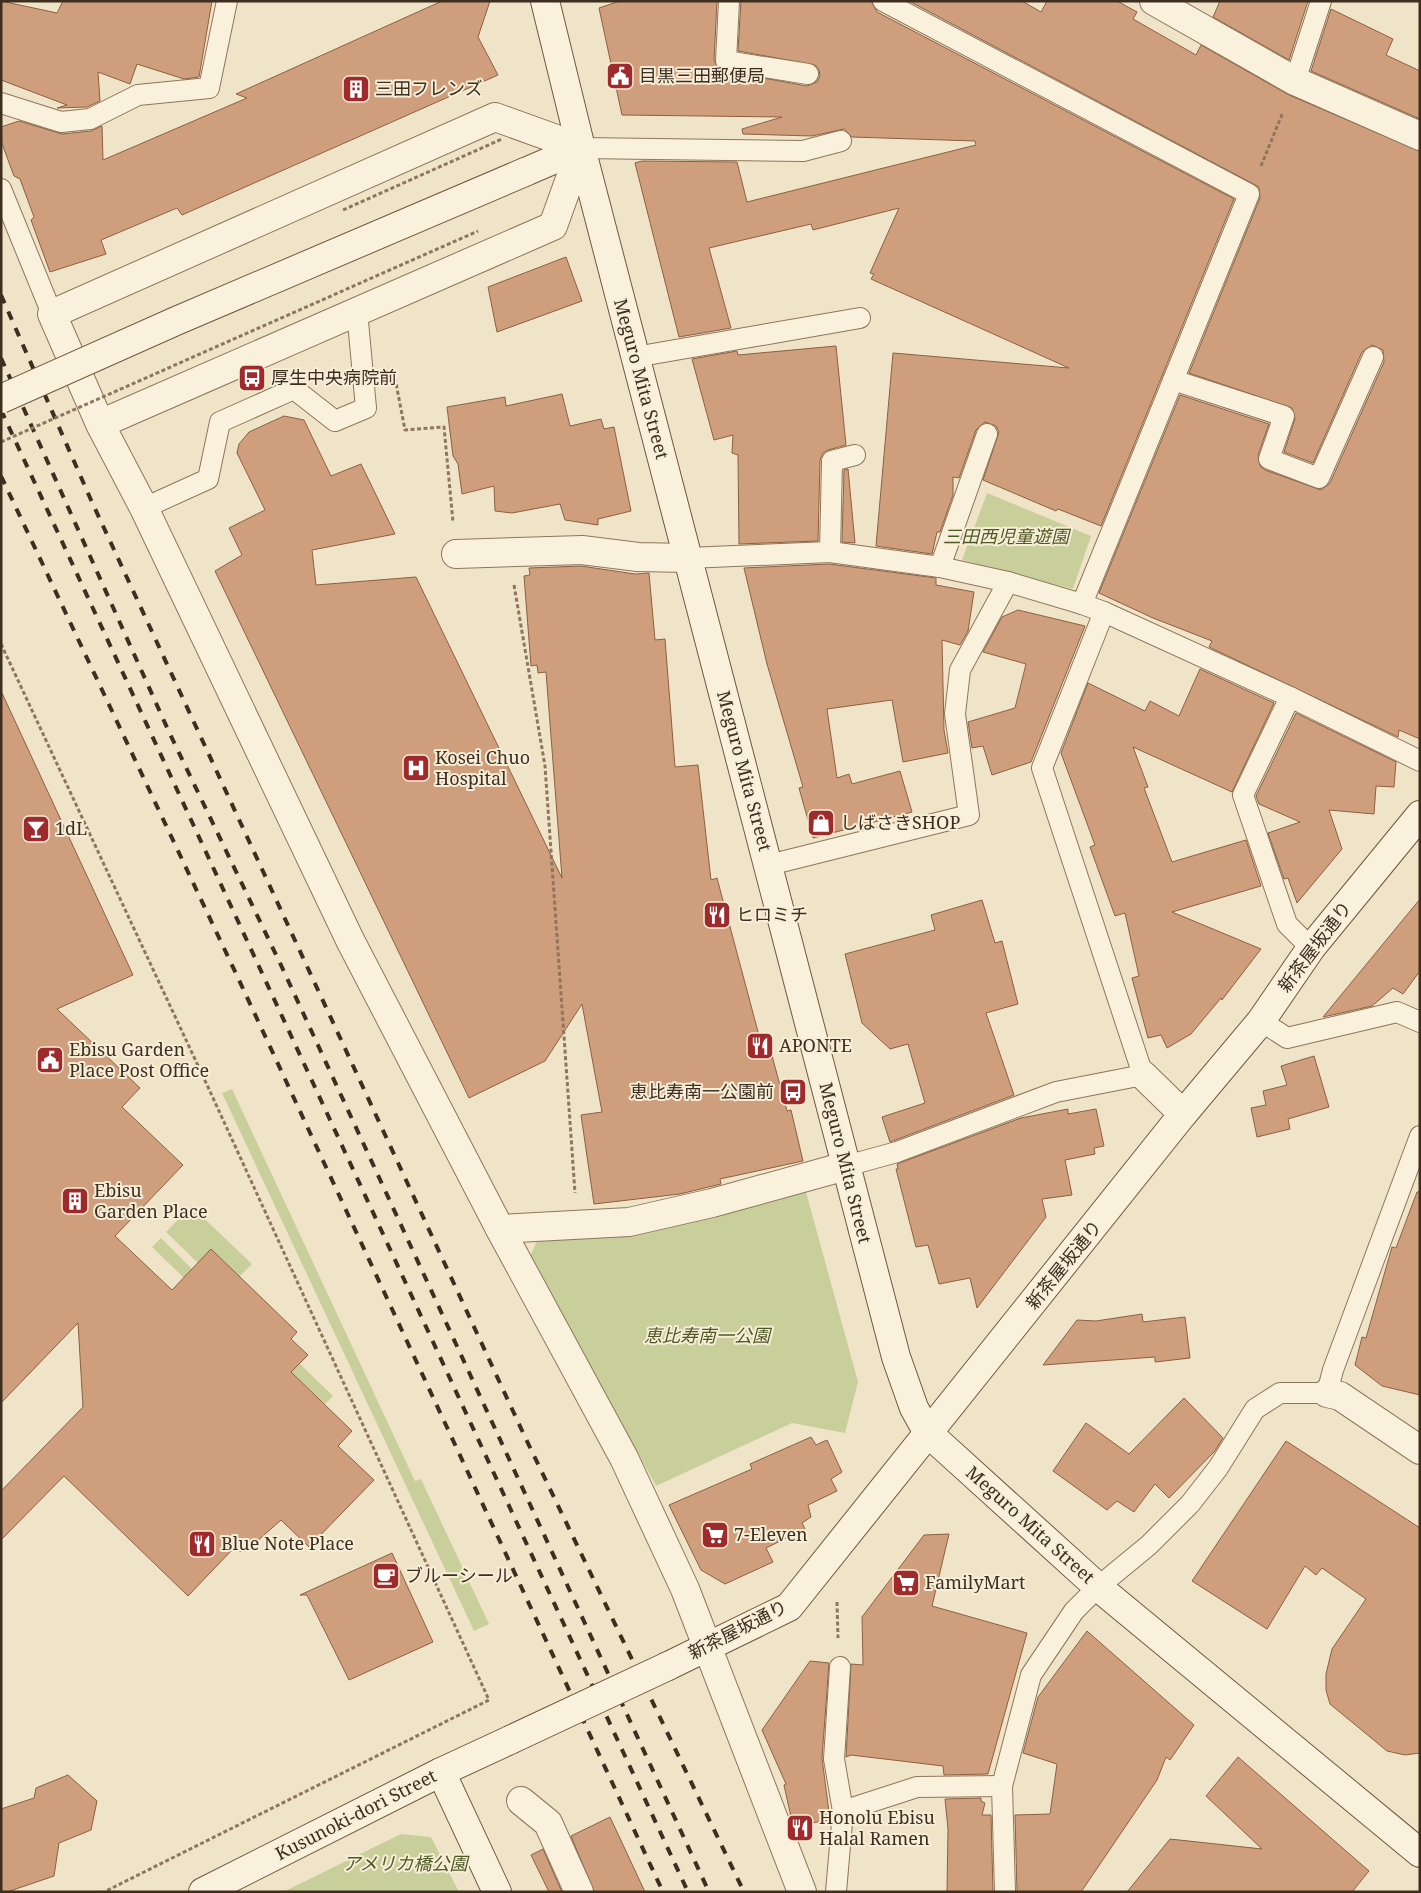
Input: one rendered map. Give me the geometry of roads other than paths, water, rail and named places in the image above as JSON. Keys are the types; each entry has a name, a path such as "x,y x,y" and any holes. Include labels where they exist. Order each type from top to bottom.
{"street":[{"name":"Meguro Mita Street","path":"545,1 581,148 903,1383 928,1433 1098,1587 1420,1853"},
{"path":"1154,1 1296,81 1420,136"},
{"path":"581,148 496,116 52,314 100,424 144,508 350,940 500,1229 624,1458 685,1589 802,1892"},
{"path":"1,399 176,321 581,148"},
{"path":"100,424 553,226 581,148"},
{"path":"456,554 582,550 638,557 688,558"},
{"name":"新茶屋坂通り","path":"510,1740 789,1607 1183,1114 1261,1021 1311,948 1417,823"},
{"path":"1143,1076 1183,1114"},
{"path":"500,1229 629,1222 677,1212 846,1166"},
{"path":"1327,1393 1340,1396 1420,1450"},
{"name":"Kusunoki-dori Street","path":"204,1892 441,1772 510,1740"},
{"path":"441,1772 497,1892"},
{"path":"521,1801 548,1823 579,1892"}],"lane":[{"path":"1,103 61,122 90,119 138,95 209,88 227,1"},
{"path":"730,1 726,61 808,74"},
{"path":"883,1 1249,194 1082,604"},
{"path":"1296,81 1321,1"},
{"path":"581,148 803,151 841,141"},
{"path":"1,189 52,314"},
{"path":"144,508 208,479 220,422 294,389 335,421 366,408 358,311"},
{"path":"636,357 860,318"},
{"path":"1174,380 1284,416 1269,459 1319,478 1373,357"},
{"path":"940,567 988,434"},
{"path":"830,552 832,461 854,455"},
{"path":"688,558 830,552 940,567 1008,582 1104,612 1290,697 1420,760"},
{"path":"769,865 969,815 955,714 960,670 1008,582"},
{"path":"846,1166 897,1152 1056,1092 1143,1076 1042,768 1104,612"},
{"path":"1290,697 1242,795 1287,924 1311,948"},
{"path":"1261,1021 1287,1038 1397,1012 1420,1022"},
{"path":"1005,1892 1002,1786 1031,1675 1074,1611 1098,1587 1149,1545 1190,1504 1218,1468 1255,1409 1280,1393 1327,1393 1333,1370 1420,1136"},
{"path":"836,1892 843,1811 834,1759 840,1667"},
{"path":"843,1811 917,1787 1002,1786"}],"railway":[{"path":"1,295 91,500 525,1437 744,1892"},
{"path":"1,358 169,732 280,963 709,1892"},
{"path":"1,410 688,1892"},
{"path":"1,476 239,980 663,1892"}],"place":[{"name":"目黒三田郵便局","path":"620,76"},
{"name":"三田フレンズ","path":"356,89"},
{"name":"厚生中央病院前","path":"252,378"},
{"name":"Kosei Chuo Hospital","path":"416,768"},
{"name":"しばさきSHOP","path":"821,823"},
{"name":"1dL","path":"36,829"},
{"name":"ヒロミチ","path":"717,915"},
{"name":"APONTE","path":"760,1046"},
{"name":"Ebisu Garden Place Post Office","path":"50,1060"},
{"name":"恵比寿南一公園前","path":"793,1092"},
{"name":"Ebisu Garden Place","path":"75,1201"},
{"name":"7-Eleven","path":"715,1535"},
{"name":"Blue Note Place","path":"202,1544"},
{"name":"ブルーシール","path":"386,1576"},
{"name":"FamilyMart","path":"906,1583"},
{"name":"Honolu Ebisu Halal Ramen","path":"800,1828"}],"park label":[{"name":"三田西児童遊園","path":"1006,537"},
{"name":"恵比寿南一公園","path":"707,1336"},
{"name":"アメリカ橋公園","path":"405,1864"}]}
